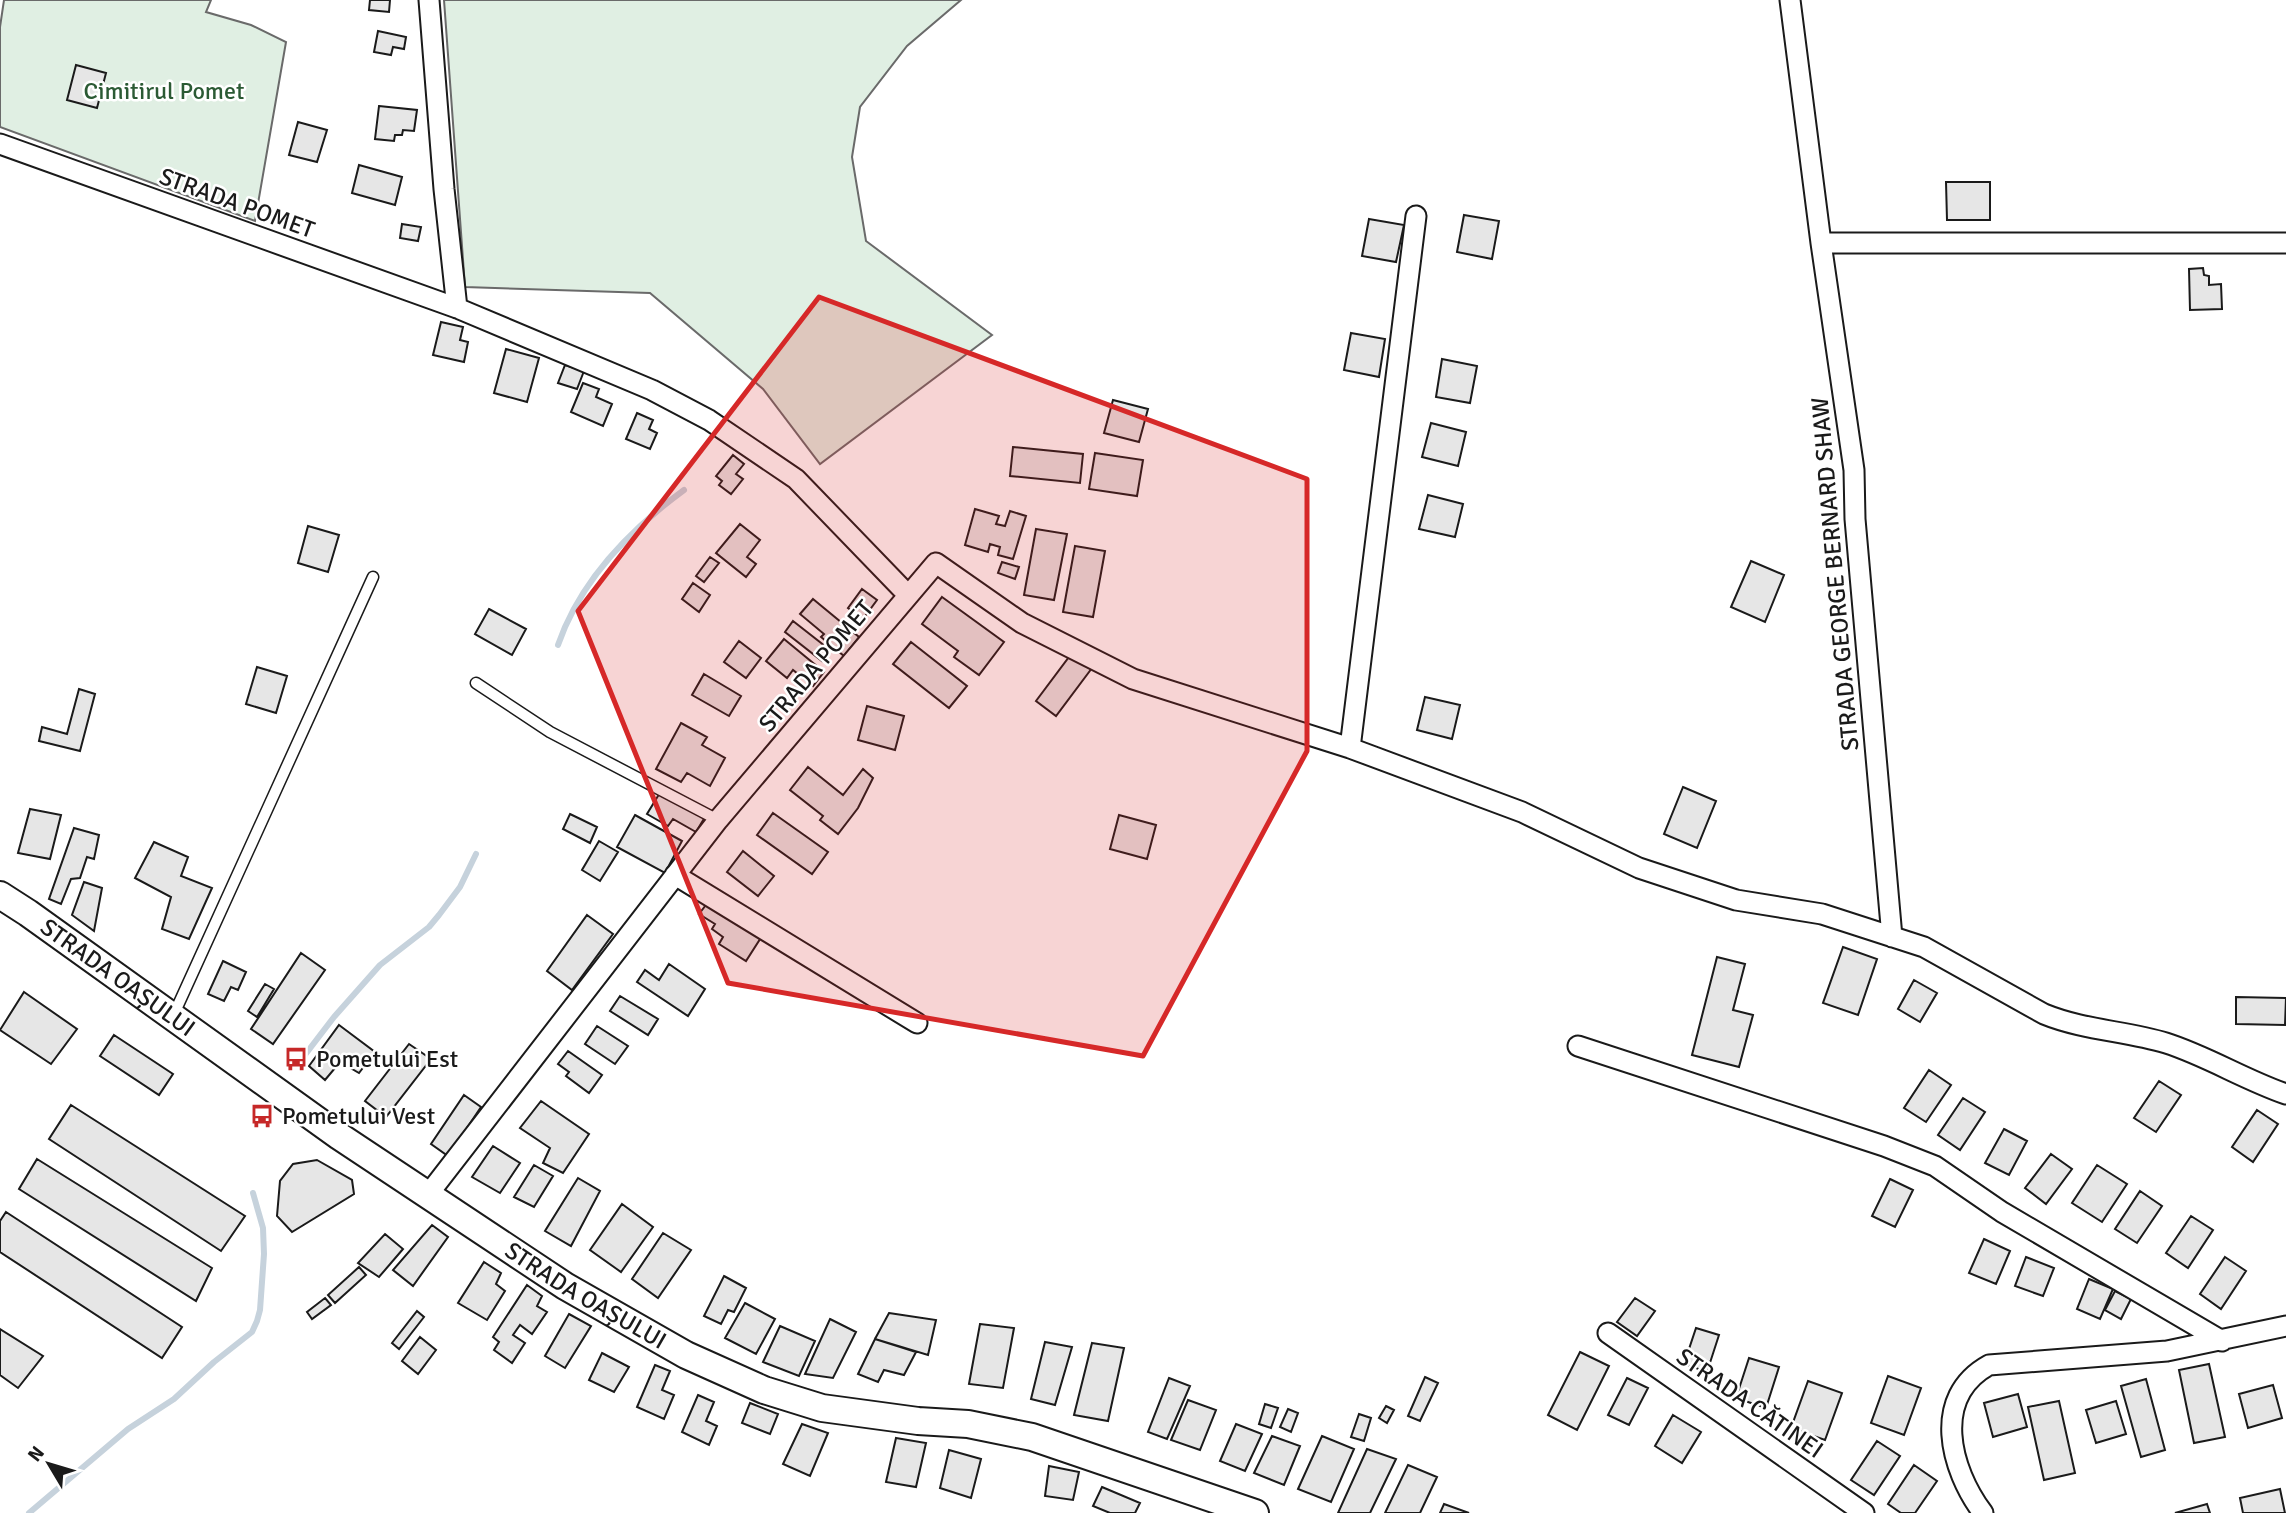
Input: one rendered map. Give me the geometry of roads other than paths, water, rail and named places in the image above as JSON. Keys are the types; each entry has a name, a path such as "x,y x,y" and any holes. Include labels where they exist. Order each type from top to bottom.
{"main road":[{"name":"STRADA OAȘULUI","path":"0,895 338,1136 427,1196 565,1286 686,1355 764,1390 822,1408 918,1421 968,1424 1032,1437 1255,1513"}],"street":[{"path":"429,0 444,189 457,307"},
{"name":"STRADA GEORGE BERNARD SHAW","path":"1790,0 1854,470 1855,519 1892,937"},
{"name":"STRADA POMET","path":"0,144 457,307 652,390 709,420 796,479 908,595 718,820 427,1196"},
{"path":"1350,748 1416,216"},
{"path":"1821,243 2286,243"},
{"path":"908,595 936,564 1022,623 1133,679 1350,748 1522,812 1639,868 1736,900 1822,915 1924,947 2044,1014 2065,1022 2168,1044 2286,1094"},
{"path":"675,875 917,1023"},
{"path":"1578,1046 1884,1146 1935,1166 2002,1212 2222,1341"},
{"path":"1983,1513 1974,1502 1959,1468 1950,1426 1958,1396 1976,1373 1989,1366 2167,1351 2286,1326"},
{"name":"STRADA CĂTINEI","path":"1608,1334 1864,1513"}],"lane":[{"path":"172,1017 373,577"},
{"path":"476,683 550,732 718,820"}],"waterway":[{"path":"558,645 580,599 609,558 645,522 684,490"},
{"path":"298,1064 334,1017 380,965 429,927 460,887 476,854"},
{"path":"29,1513 128,1429 174,1399 252,1332 260,1310 264,1254 263,1228 253,1193"}],"place":[{"name":"Pometului Est","path":"296,1059"},
{"name":"Pometului Vest","path":"262,1116"}],"park label":[{"name":"Cimitirul Pomet","path":"164,91"}]}
